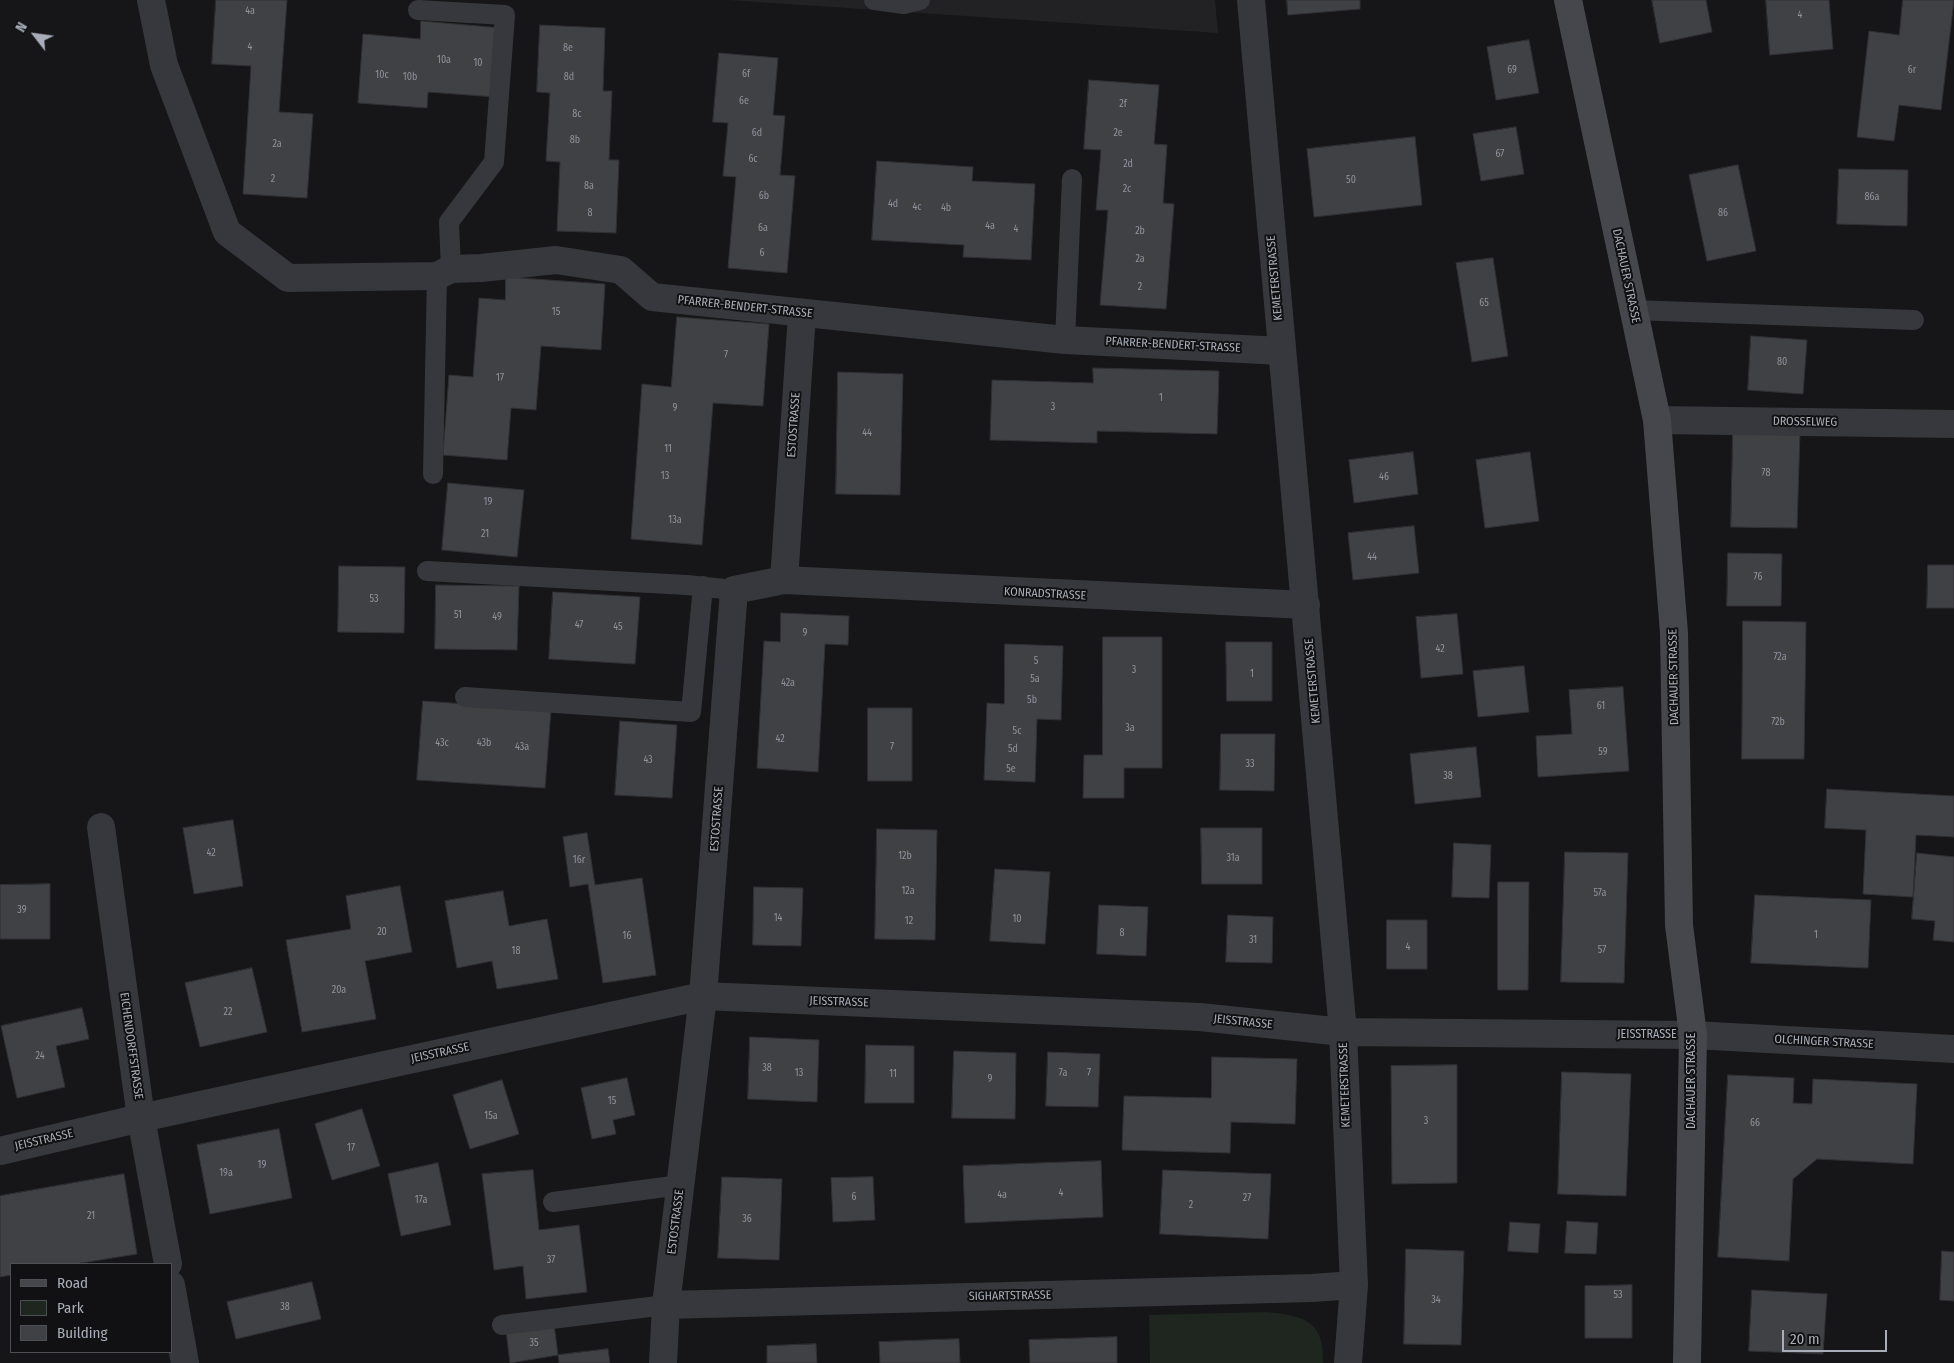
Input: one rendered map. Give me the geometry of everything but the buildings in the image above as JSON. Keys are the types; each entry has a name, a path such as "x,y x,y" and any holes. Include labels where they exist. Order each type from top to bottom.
{"street":[{"name":"PFARRER-BENDERT-STRASSE","path":"150,0 164,65 227,232 288,278 444,272 556,260 621,270 652,297 1065,340 1282,351"},
{"name":"KEMETERSTRASSE","path":"1251,0 1343,1032 1354,1285 1348,1363"},
{"name":"DACHAUER STRASSE","path":"1568,0 1657,420 1674,633 1679,925 1693,1035 1687,1363"},
{"name":"ESTOSTRASSE","path":"784,580 802,314"},
{"name":"DROSSELWEG","path":"1657,420 1954,424"},
{"path":"734,590 784,580"},
{"name":"KONRADSTRASSE","path":"784,580 1306,605"},
{"name":"ESTOSTRASSE","path":"663,1363 666,1305 703,996 734,590"},
{"name":"EICHENDORFFSTRASSE","path":"100,827 141,1118 168,1263"},
{"name":"JEISSTRASSE","path":"0,1151 141,1118 703,996 1200,1018 1343,1032 1693,1035"},
{"name":"OLCHINGER STRASSE","path":"1693,1035 1954,1049"},
{"name":"SIGHARTSTRASSE","path":"666,1305 1292,1289 1354,1285"},
{"path":"172,1290 186,1363"}],"lane":[{"path":"874,0 904,4 920,0"},
{"path":"418,10 505,15 494,162 449,222 444,272 433,474"},
{"path":"1065,340 1072,179"},
{"path":"1633,310 1914,320"},
{"path":"427,570 703,586 734,590"},
{"path":"465,697 691,712 703,586"},
{"path":"553,1202 680,1185"},
{"path":"502,1324 666,1305"}],"shaded area":[{"path":"728,0 1215,0 1218,33"}],"green space":[{"path":"1267,1312 1292,1316 1310,1323 1316,1329 1320,1338 1323,1363 1150,1363 1149,1315"}]}
